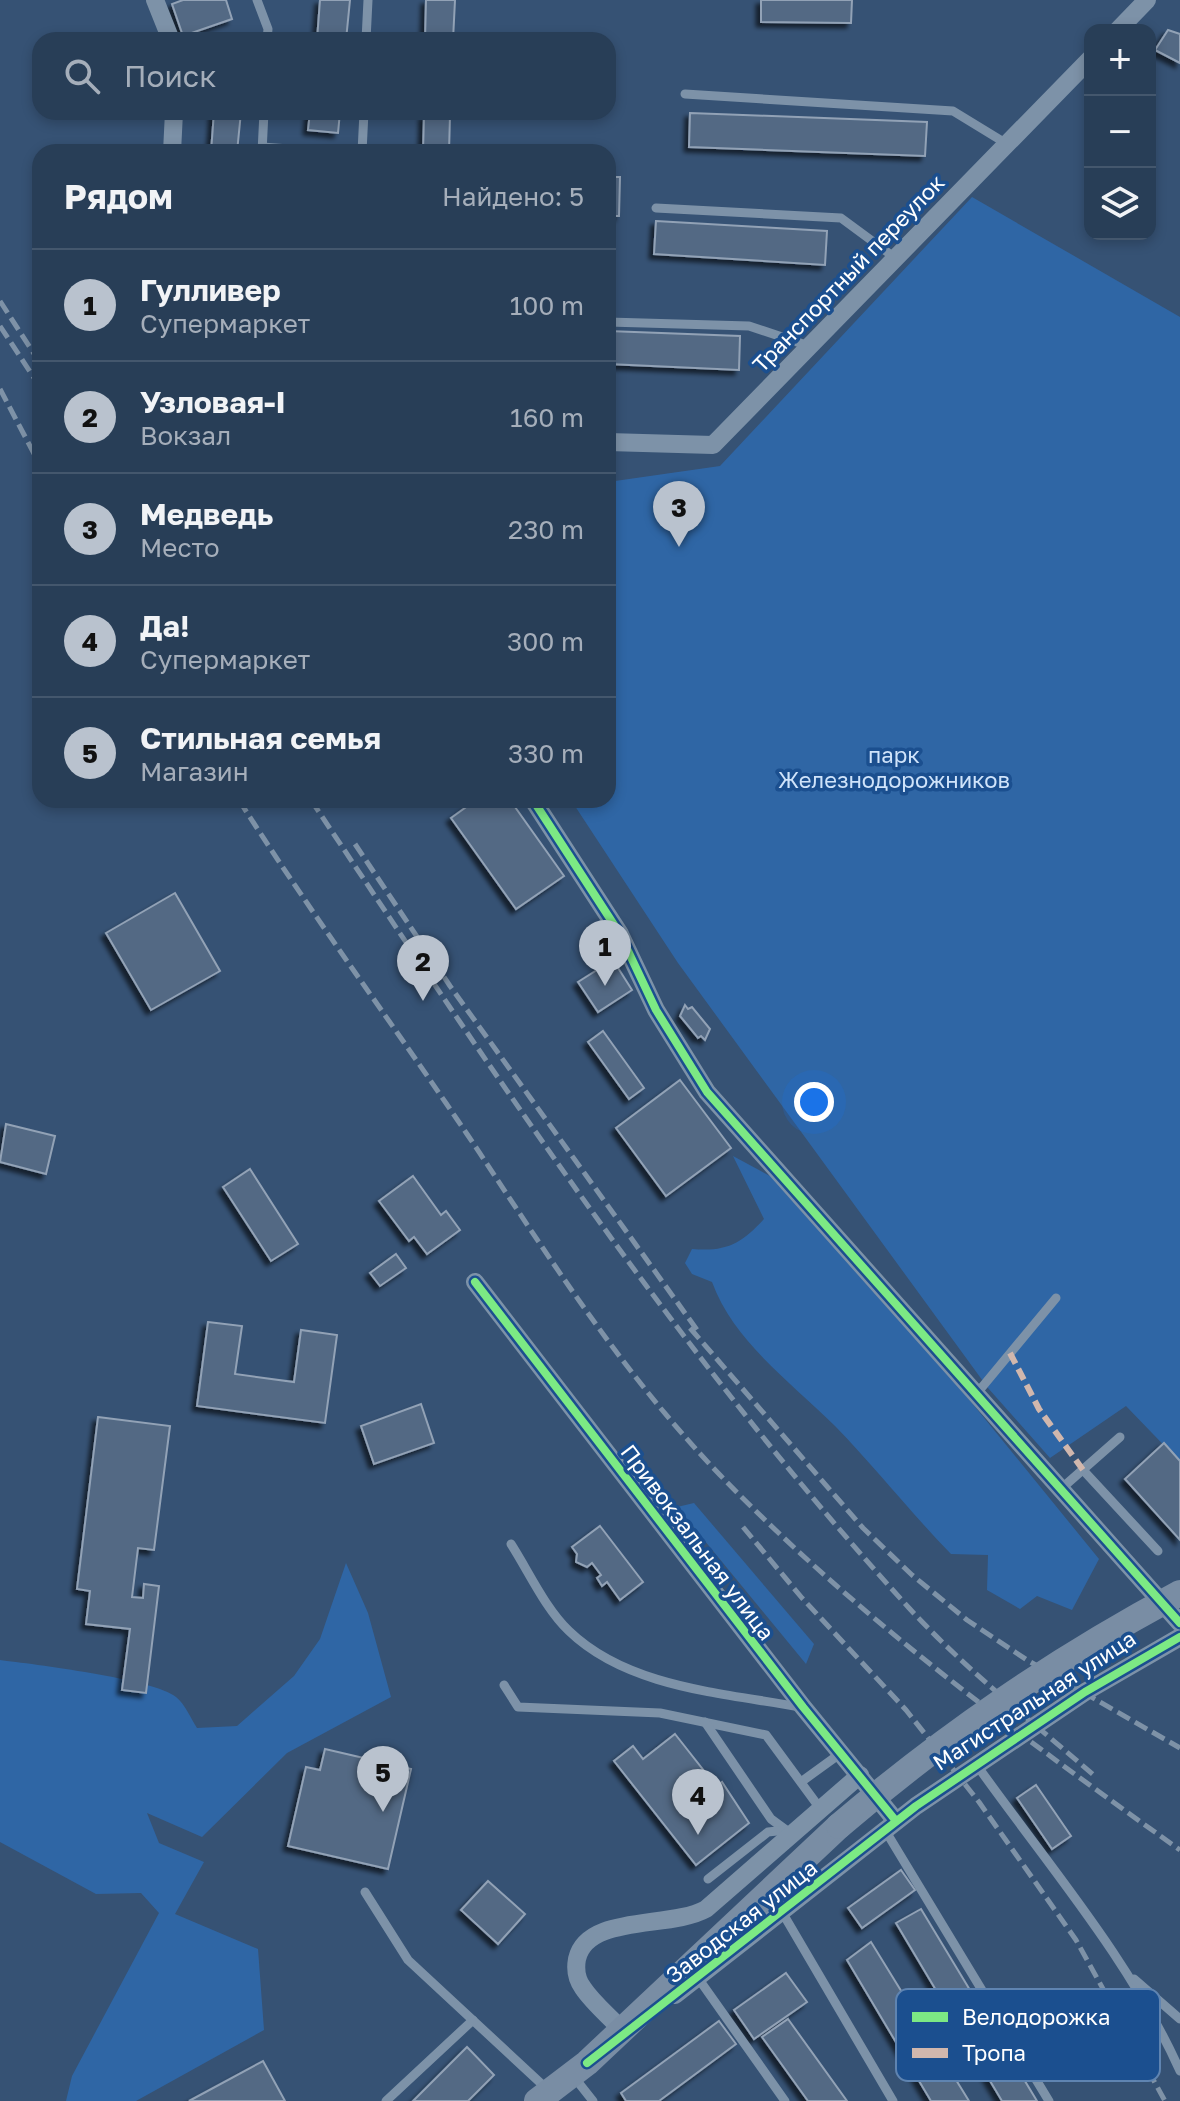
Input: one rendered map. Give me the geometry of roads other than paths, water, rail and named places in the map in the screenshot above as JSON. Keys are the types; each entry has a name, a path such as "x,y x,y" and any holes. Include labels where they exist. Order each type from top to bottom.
{"main road":[{"path":"580,2068 839,1826 967,1722 1073,1653 1180,1593"},
{"name":"Заводская улица","path":"543,2096 580,2068"}],"street":[{"path":"155,0 168,32"},
{"path":"1124,24 1147,0"},
{"name":"Транспортный переулок","path":"616,442 713,445 1084,65"},
{"path":"172,144 174,120"},
{"path":"538,808 620,934 656,1010 707,1092 978,1392 1180,1623"},
{"name":"Привокзальная улица","path":"475,1282 803,1707 860,1775 890,1825"},
{"name":"Магистральная улица","path":"916,1806 1085,1692 1180,1637"},
{"path":"621,2029 583,1988 577,1975 577,1957 586,1940 611,1928 695,1916 788,1833 860,1775"},
{"name":"Заводская улица","path":"580,2068 916,1806"}],"lane":[{"path":"257,0 268,32"},
{"path":"366,32 368,0"},
{"path":"685,94 953,111 1007,144"},
{"path":"262,144 264,120"},
{"path":"362,144 364,120"},
{"path":"656,208 841,218 894,257"},
{"path":"616,322 749,326 810,346"},
{"path":"978,1392 1056,1298"},
{"path":"1062,1488 1120,1437"},
{"path":"1083,1470 1158,1551"},
{"path":"511,1544 566,1629 588,1647 625,1669 692,1687 803,1707"},
{"path":"504,1685 518,1707 660,1713 766,1735 819,1807 788,1833 768,1832 708,1879"},
{"path":"705,1722 771,1819 788,1833"},
{"path":"801,1782 841,1753"},
{"path":"976,1764 1136,1989"},
{"path":"890,1825 984,1989"},
{"path":"365,1892 408,1960 473,2020 543,2096"},
{"path":"782,1912 893,2101"},
{"path":"1124,1970 1146,1989"},
{"path":"698,1978 785,2101"},
{"path":"1160,2002 1180,2019"},
{"path":"386,2101 473,2020"},
{"path":"1160,2029 1180,2071"},
{"path":"580,2068 593,2101"},
{"path":"1037,2081 1049,2101"}],"railway":[{"path":"0,301 32,351"},
{"path":"0,326 32,375"},
{"path":"0,389 32,450"},
{"path":"244,808 559,1272 651,1397 720,1475 827,1578 941,1673 1180,1850"},
{"path":"316,808 522,1113 595,1216 746,1416 826,1514 931,1631 977,1675 1097,1778"},
{"path":"355,844 450,986 700,1334"},
{"path":"690,1328 863,1528 912,1575 967,1620 1027,1660 1180,1748"},
{"path":"743,1527 802,1598 906,1710 979,1802 1076,1940 1103,1989"},
{"path":"1154,2081 1165,2101"}],"place":[{"name":"Медведь","path":"679,547"},
{"name":"Гулливер","path":"605,986"},
{"name":"Узловая-I","path":"423,1001"},
{"name":"Стильная семья","path":"383,1812"},
{"name":"Да!","path":"698,1835"}],"park label":[{"name":"парк Железнодорожников","path":"894,766"}]}
